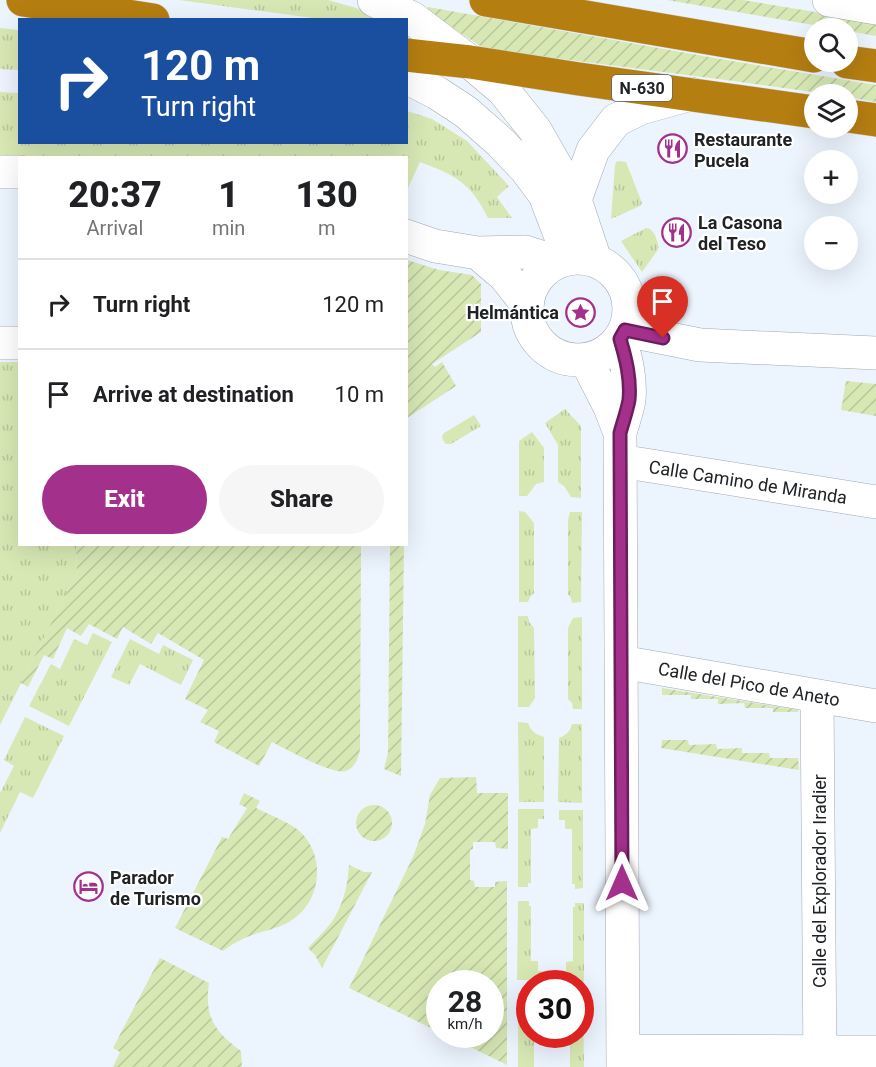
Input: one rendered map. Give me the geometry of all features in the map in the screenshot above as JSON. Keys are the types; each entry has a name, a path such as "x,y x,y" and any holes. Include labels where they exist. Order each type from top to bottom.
{"highway":[{"path":"23,0 140,18"},
{"path":"486,0 804,54"},
{"name":"N-630","path":"408,55 470,62 804,111"},
{"path":"858,64 876,66"},
{"path":"858,117 876,120"}],"street":[{"path":"374,0 412,18 470,62 502,90 535,130 575,200"},
{"path":"835,0 876,8"},
{"path":"408,78 466,112 525,168 545,195 573,260"},
{"path":"573,260 575,200 593,150 616,120 641,108 690,94"},
{"path":"0,172 18,172"},
{"path":"408,237 435,246 478,253 525,252 573,260 610,268 622,281 629,302 629,316 622,334 613,346 600,355 585,360 559,357 543,347 534,336 529,324 527,304 532,286 541,273 573,260"},
{"path":"478,253 505,276 527,304"},
{"path":"622,334 700,345 876,353"},
{"path":"622,334 629,380 628,401 620,447 623,1059 820,1059 876,1052"},
{"path":"0,343 18,343"},
{"path":"585,360 610,407 620,447"},
{"name":"Calle Camino de Miranda","path":"620,447 876,502"},
{"name":"Calle del Pico de Aneto","path":"621,662 876,706"},
{"name":"Calle del Explorador Iradier","path":"817,696 820,1059"}],"green space":[{"path":"179,0 328,0 356,8 377,18 313,18"},
{"path":"667,0 743,0 852,18 804,18 804,23"},
{"path":"428,7 876,85 876,102 858,99 858,84 804,84 804,91 485,49 428,12"},
{"path":"858,19 876,22 876,36 858,33"},
{"path":"0,28 18,30 18,70 0,69"},
{"path":"0,92 18,93 18,144 408,144 408,111 432,119 467,141 509,186 497,197 512,218 488,218 475,196 461,182 443,171 420,162 408,188 408,156 0,157"},
{"path":"617,161 626,162 642,203 611,219 615,165"},
{"path":"646,228 653,232 659,247 642,272 621,241"},
{"path":"408,260 439,270 472,275 481,284 481,332 432,364 435,367 442,362 456,386 408,417"},
{"path":"0,362 18,362 18,546 76,546 77,572 0,725"},
{"path":"846,381 876,384 876,416 841,410"},
{"path":"565,409 581,426 581,498 571,497 564,486 558,482 558,445 545,423"},
{"path":"474,415 481,426 451,444 446,444 442,436 444,433"},
{"path":"532,432 544,448 544,482 536,484 527,496 519,496 519,441"},
{"path":"519,511 525,512 534,523 534,593 528,602 519,602"},
{"path":"570,512 582,512 581,602 572,603 568,594 568,520"},
{"path":"76,546 361,546 360,749 354,765 346,771 330,769 272,742 259,766 214,742 219,731 200,722 208,710 185,699 204,660 158,633 151,644 123,627 117,639 89,624 81,636 67,628 53,659 44,655 28,687 21,683 77,572"},
{"path":"390,546 404,546 401,776 384,769 388,753"},
{"path":"518,616 528,616 534,628 535,698 529,707 518,707"},
{"path":"582,617 582,709 573,709 568,699 568,628 573,618"},
{"path":"93,633 112,642 69,726 29,706 51,664 60,669 74,639 87,645"},
{"path":"130,639 159,654 163,645 193,660 181,685 140,664 129,685 111,677"},
{"path":"662,688 798,710 798,712 773,712 773,708 745,708 744,703 718,704 718,699 691,699 691,695 662,695"},
{"path":"25,717 64,736 33,798 20,792 0,833 0,793 14,766 4,760"},
{"path":"518,722 528,723 534,732 544,737 544,802 519,802"},
{"path":"572,724 582,724 582,803 558,802 559,738 568,732"},
{"path":"662,740 688,740 689,745 716,744 717,749 742,748 742,753 769,753 770,758 798,758 799,770 661,748"},
{"path":"476,777 477,793 508,793 508,849 496,848 495,842 473,842 473,849 470,850 470,880 474,881 475,887 495,887 495,882 507,881 507,1065 472,1048 504,1048 504,970 426,970 426,1026 349,988 413,857 425,824 430,795 440,778"},
{"path":"244,793 260,801 256,808 293,826 307,839 317,865 317,879 308,904 299,915 283,925 240,940 223,951 175,928 222,837 228,839 247,808 239,804"},
{"path":"374,805 386,811 392,823 386,835 374,841 362,835 356,823 362,811"},
{"path":"518,809 544,809 544,819 538,819 538,828 531,829 531,883 528,883 528,887 518,887"},
{"path":"559,810 583,810 583,888 575,889 575,884 572,884 572,829 565,829 565,820 559,820"},
{"path":"349,865 364,872 372,872 322,968 308,948 331,923 339,910 346,888"},
{"path":"518,901 529,901 529,906 531,906 531,961 538,961 538,970 517,970"},
{"path":"575,903 584,903 584,970 566,970 566,962 573,961 573,907"},
{"path":"160,958 209,983 208,1005 213,1023 224,1037 241,1051 242,1067 113,1067 120,1052 113,1048"},
{"path":"518,1048 534,1048 534,1067 518,1067"},
{"path":"570,1048 584,1048 584,1067 570,1067"}],"place":[{"name":"Restaurante Pucela","path":"673,149"},
{"name":"La Casona del Teso","path":"677,232"},
{"name":"Helmántica","path":"580,312"},
{"name":"Parador de Turismo","path":"89,887"}],"route":[{"path":"622,883 620,433 628,401 629,380 627,359 620,339 625,330 663,338"}]}
